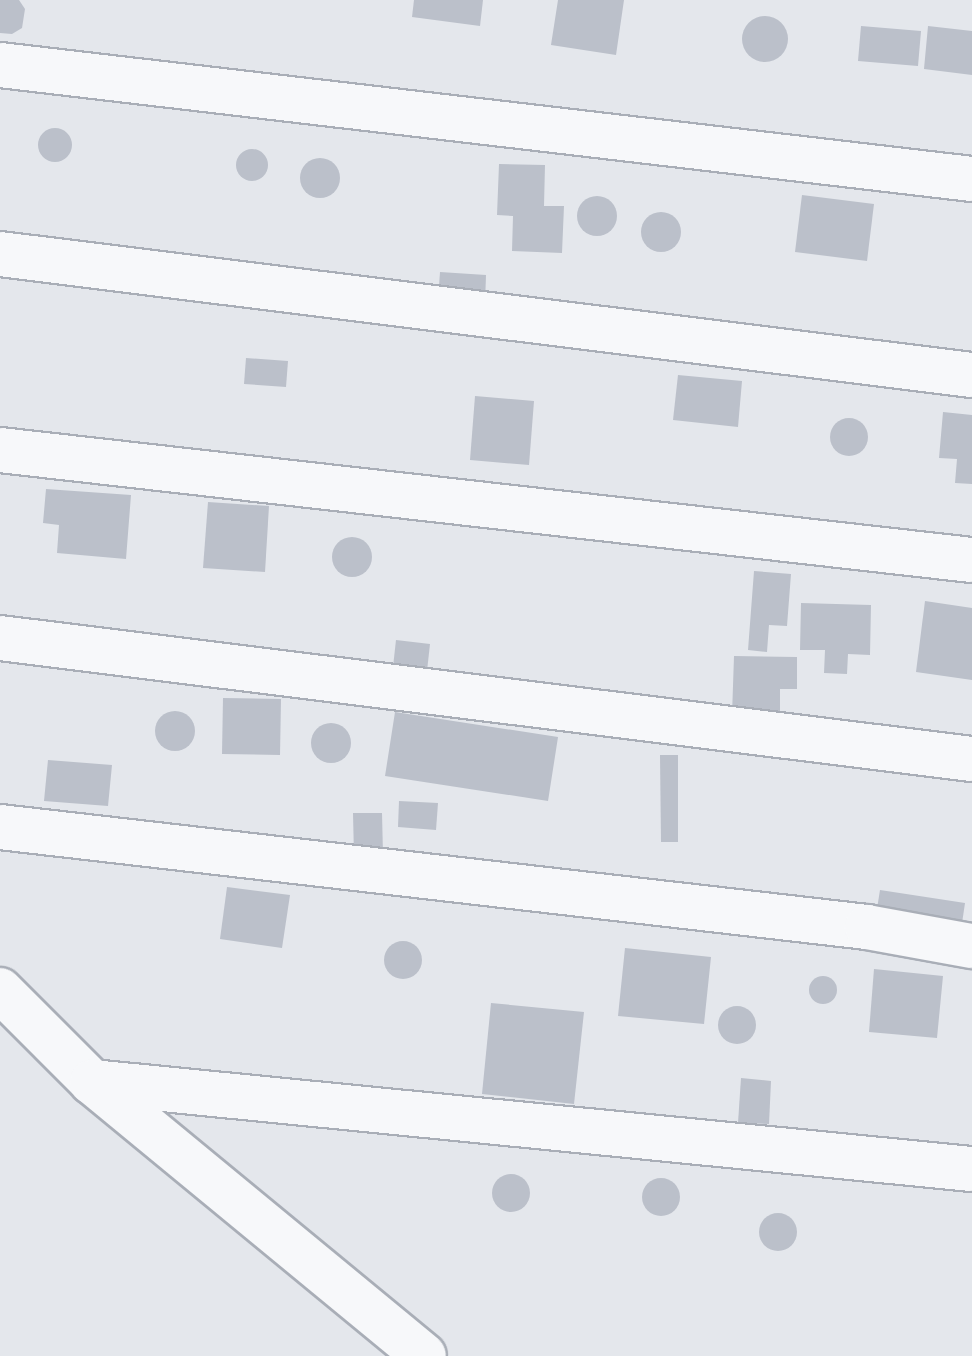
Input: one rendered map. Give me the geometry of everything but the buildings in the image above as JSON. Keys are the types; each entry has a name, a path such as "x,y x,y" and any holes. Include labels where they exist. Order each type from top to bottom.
{"street":[{"path":"0,65 972,179"},
{"path":"0,254 972,375"},
{"path":"0,450 972,560"},
{"path":"0,638 972,759"},
{"path":"0,827 867,927 972,946"},
{"path":"0,990 92,1082 424,1356"},
{"path":"92,1082 972,1169"}]}
